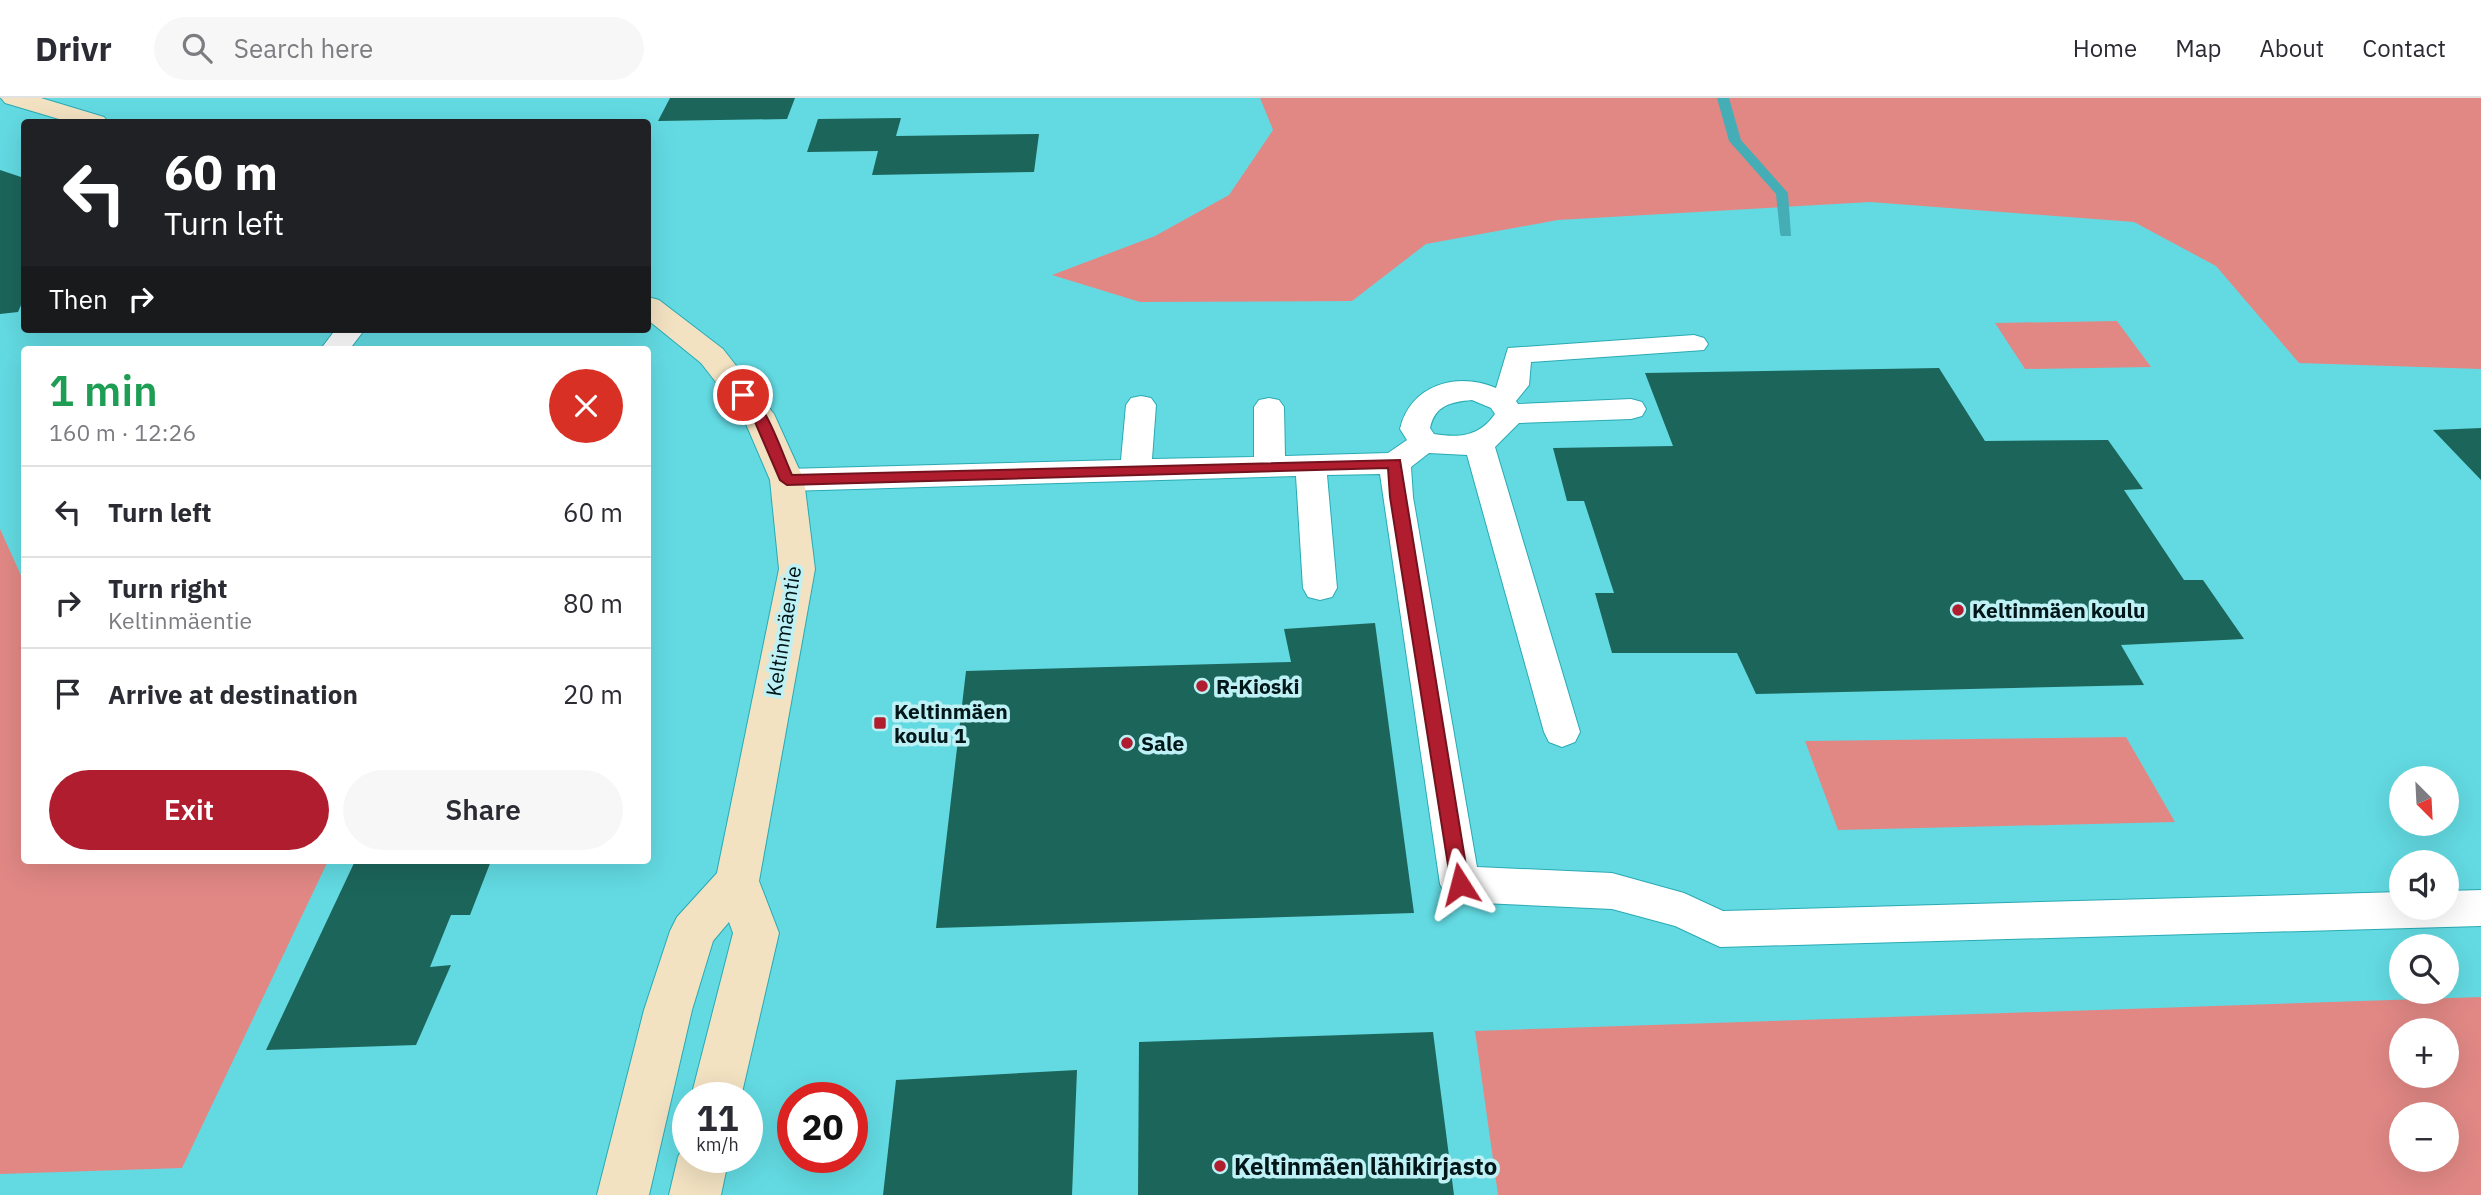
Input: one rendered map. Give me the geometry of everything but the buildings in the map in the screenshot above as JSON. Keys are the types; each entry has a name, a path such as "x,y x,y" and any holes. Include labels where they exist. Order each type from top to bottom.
{"main road":[{"path":"15,98 85,119"},
{"name":"Keltinmäentie","path":"651,308 712,356 751,404 787,480 797,569 737,881"},
{"path":"623,1195 668,1010 693,930 737,881 756,933 735,1009 719,1082"},
{"path":"695,1195 700,1173"}],"lane":[{"path":"1631,409 1506,407 1476,390 1442,393 1419,411 1415,429 1424,442 1451,447 1479,443 1500,431 1506,407 1514,385 1518,354 1694,345"},
{"path":"1136,469 1141,405"},
{"path":"1269,407 1270,466"},
{"path":"787,480 1395,463 1424,442"},
{"path":"1479,443 1562,733"},
{"path":"1395,463 1397,497 1460,884 1612,891 1684,911 1720,929 2481,908"},
{"path":"1311,465 1320,588"}],"shaded area":[{"path":"1260,98 2481,98 2481,369 2299,363 2216,266 2134,222 1870,202 1558,220 1426,244 1352,301 1140,302 1052,275 1155,236 1229,195 1273,130"},
{"path":"2117,321 2151,367 2025,369 1995,323"},
{"path":"0,529 21,575 21,864 327,864 182,1168 0,1174"},
{"path":"2126,737 2175,822 1838,830 1805,741"},
{"path":"2481,997 2481,1195 1498,1195 1475,1031 2389,1000 2389,1004 2459,1004 2459,998"}],"waterway":[{"path":"1723,98 1735,141 1782,193 1786,233"}],"place":[{"name":"Keltinmäen koulu","path":"1958,610"},
{"name":"R-Kioski","path":"1202,686"},
{"name":"Keltinmäen koulu 1","path":"880,723"},
{"name":"Sale","path":"1127,743"},
{"name":"Keltinmäen lähikirjasto","path":"1220,1166"}],"route":[{"path":"743,395 758,414 787,480 1395,463 1397,497 1460,884"}]}
